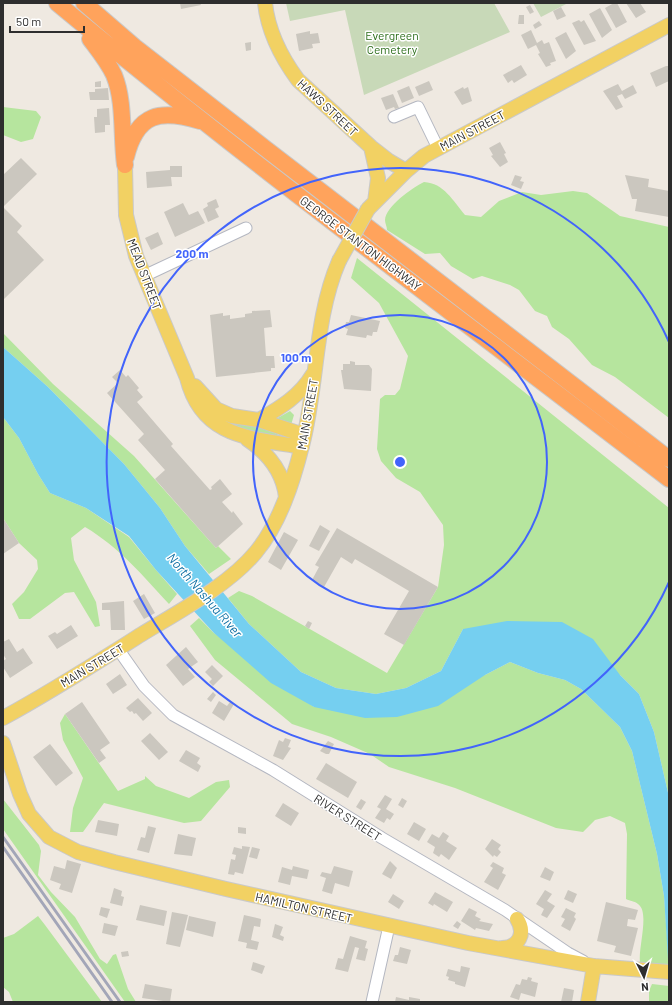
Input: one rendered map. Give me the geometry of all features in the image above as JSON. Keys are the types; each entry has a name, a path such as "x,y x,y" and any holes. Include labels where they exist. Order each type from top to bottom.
{"highway":[{"name":"GEORGE STANTON HIGHWAY","path":"57,3 206,123 669,479"},
{"name":"GEORGE STANTON HIGHWAY","path":"84,3 135,46 669,459"},
{"path":"100,3 135,46"},
{"path":"74,17 104,57 116,82 125,164"},
{"path":"125,164 134,134 148,119 161,115 170,115 206,123"}],"main road":[{"name":"HAWS STREET","path":"265,3 275,42 290,69 318,100 348,124 371,147 389,161 406,170"},
{"name":"MAIN STREET","path":"3,718 179,613 230,576 256,552 280,513 303,441 323,310 331,281 339,260 372,205 406,170 438,148 669,25"},
{"path":"371,147 377,175 378,194 372,205"},
{"name":"MEAD STREET","path":"125,164 124,193 129,229 144,276 187,378 191,394 205,416 229,432 245,438 303,441"},
{"path":"259,420 289,401 304,387 315,370"},
{"name":"MEAD STREET","path":"187,378 216,409 232,416 259,420 303,441"},
{"path":"245,438 256,445 277,466 285,489 286,497"},
{"name":"HAMILTON STREET","path":"3,743 20,794 29,814 49,837 69,848 114,862 390,926 594,966 669,972"},
{"path":"497,948 510,947 518,942 521,933 517,919"},
{"path":"588,1002 594,966"}],"street":[{"path":"394,116 418,107 438,148"},
{"path":"144,276 246,228"},
{"name":"RIVER STREET","path":"118,649 144,686 173,715 273,770 382,838 505,910 568,953 594,966"},
{"path":"372,1002 390,926"}],"green space":[{"name":"Evergreen Cemetery","path":"286,3 494,3 510,32 364,95 345,10 290,21"},
{"path":"533,3 568,3 541,17"},
{"path":"3,107 36,111 41,117 33,139 21,142 3,135"},
{"path":"424,182 431,183 443,189 465,215 481,217 499,201 522,192 541,195 573,191 587,193 620,216 669,227 669,418 615,377 592,365 569,339 552,327 547,316 535,311 519,290 510,285 482,276 473,279 451,266 440,253 425,254 387,230 385,220 390,209 400,198"},
{"path":"357,258 669,508 669,797 654,732 639,694 620,675 463,629 441,671 406,688 376,694 336,688 301,672 249,624 228,598 239,591 252,596 387,673 438,587 444,545 443,525 420,492 396,478 381,461 377,449 380,399 385,395 395,395 400,389 408,356 379,303 351,278"},
{"path":"3,333 53,384 134,456 216,548 218,546 231,559 209,574 185,546 160,508 124,464 48,387 3,347"},
{"path":"290,411 294,415 291,425 276,419"},
{"path":"3,417 19,438 50,493 86,508 129,537 177,594 169,604 120,553 85,527 71,538 74,560 96,602 100,626 95,627 74,592 65,593 30,619 19,619 12,604 24,592 38,569 37,560 19,543 3,518"},
{"path":"231,421 265,428 285,438 266,436 229,424"},
{"path":"199,618 214,633 314,707 485,675 510,662 538,673 565,680 581,689 620,727 632,751 657,854 664,896 669,966 640,962 643,914 638,904 626,899 627,834 625,823 610,816 595,820 583,832 556,828 455,788 389,767 370,754 331,737 292,724 215,660 190,626"},
{"path":"65,714 118,791 145,779 145,776 156,786 189,798 216,782 229,780 230,787 201,821 184,823 104,803 83,832 70,832 73,808 83,778 63,740 60,723"},
{"path":"3,799 39,845 41,851 38,875 51,892 75,917 100,959 107,964 113,955 116,954 128,989 136,1002 125,1002 3,829"},
{"path":"38,916 102,1002 13,1002 9,992 3,987 3,938 14,934"},
{"path":"652,984 669,986 669,1002 649,1002 649,991"}],"water":[{"name":"North Nashua River","path":"3,347 48,387 124,464 160,508 185,546 249,624 301,672 336,688 376,694 406,688 441,671 463,629 507,621 562,622 593,639 620,675 639,694 654,732 669,797 669,975 664,896 657,854 632,751 620,727 581,689 565,680 538,673 510,662 485,675 438,706 397,717 365,718 314,707 271,683 214,633 156,570 129,536 86,508 50,493 19,438 3,417"}],"building":[{"path":"180,3 200,3 201,5 181,9"},
{"path":"617,3 627,22 616,28 605,8"},
{"path":"626,3 640,3 646,12 636,18"},
{"path":"530,5 534,12 530,14 526,7"},
{"path":"561,7 566,16 557,20 553,11"},
{"path":"600,8 612,30 602,38 589,14"},
{"path":"519,15 524,15 524,24 518,24"},
{"path":"579,20 581,22 584,20 596,41 584,45 572,23"},
{"path":"539,21 542,25 535,29 533,25"},
{"path":"531,30 537,43 542,40 544,44 549,42 556,61 550,63 551,65 546,67 538,54 540,53 536,45 528,49 521,35"},
{"path":"310,31 310,34 318,33 320,43 312,44 313,48 299,51 296,34"},
{"path":"566,32 576,51 566,59 555,38"},
{"path":"251,42 251,50 246,51 245,43"},
{"path":"521,65 527,75 514,83 512,80 508,83 503,75"},
{"path":"669,66 669,81 656,87 650,73"},
{"path":"101,81 101,87 95,87 95,82"},
{"path":"429,81 433,90 419,96 415,87"},
{"path":"618,84 622,91 633,85 637,93 625,99 622,94 617,96 623,107 616,110 603,91"},
{"path":"409,86 414,98 402,103 397,91"},
{"path":"463,87 464,89 468,87 472,101 462,105 454,92"},
{"path":"108,88 109,100 90,100 89,92 95,92 95,89"},
{"path":"393,94 399,108 395,109 394,107 386,110 381,98"},
{"path":"109,108 110,125 105,125 105,132 95,133 94,117 97,117 97,109"},
{"path":"500,142 506,153 504,154 508,162 500,167 491,156 493,155 489,148"},
{"path":"21,158 37,174 3,207 3,175"},
{"path":"170,166 182,166 182,177 171,177 172,186 147,188 146,172 170,170"},
{"path":"515,175 522,177 520,181 524,182 521,189 511,185"},
{"path":"625,175 649,179 648,187 669,191 669,217 635,211 637,199 632,199"},
{"path":"216,199 219,207 215,209 219,217 208,222 203,209 208,206 207,203"},
{"path":"183,203 189,215 198,211 205,223 175,237 164,212"},
{"path":"3,207 22,226 17,232 44,260 3,300"},
{"path":"158,232 163,244 151,250 145,238"},
{"path":"270,310 272,327 264,328 266,356 274,356 275,368 271,368 271,371 216,377 210,315 223,313 223,316 230,315 230,319 245,317 245,314 252,313 252,311"},
{"path":"351,315 380,321 377,332 373,332 372,336 367,335 366,338 346,335 348,329 345,328 346,322 349,322"},
{"path":"350,361 355,362 355,365 369,365 372,369 371,391 344,389 341,370 343,370 343,364 350,364"},
{"path":"120,370 126,377 128,375 139,388 137,390 143,397 137,402 173,444 171,446 210,490 212,489 211,487 220,479 232,494 222,502 232,513 233,511 243,524 216,548 155,479 165,470 138,440 144,434 107,393 118,383 112,377"},
{"path":"3,518 19,543 3,554"},
{"path":"320,525 330,531 319,551 309,546"},
{"path":"337,528 438,587 404,645 384,634 409,591 355,559 352,564 341,557 324,587 312,580 319,567 315,565"},
{"path":"284,532 298,540 281,570 268,562"},
{"path":"144,594 155,613 144,619 133,601"},
{"path":"124,601 125,630 111,630 110,610 102,610 102,603"},
{"path":"308,621 312,623 309,629 305,626"},
{"path":"71,625 78,636 57,649 48,636 55,632 57,634"},
{"path":"9,639 17,652 23,648 33,663 10,678 3,667 3,661 6,659 3,654 3,642"},
{"path":"186,647 198,662 188,669 195,677 183,686 166,665"},
{"path":"212,665 223,676 213,686 209,682 212,679 205,672"},
{"path":"120,674 127,685 113,694 106,684"},
{"path":"213,692 216,695 211,702 207,699"},
{"path":"138,698 152,713 143,721 136,713 134,714 132,711 130,712 126,708"},
{"path":"219,701 227,706 230,702 234,704 224,721 212,713"},
{"path":"82,702 110,743 100,750 106,758 99,763 65,714"},
{"path":"150,733 168,752 159,760 141,741"},
{"path":"285,738 291,740 288,747 291,748 283,760 273,756 279,740 283,742"},
{"path":"328,741 334,744 329,754 326,754 320,751"},
{"path":"50,744 73,773 56,786 33,757"},
{"path":"186,750 200,758 197,763 201,766 198,772 179,761"},
{"path":"326,763 357,782 348,798 316,779"},
{"path":"385,795 392,799 386,809 394,814 390,820 387,818 384,823 375,818 381,809 377,807"},
{"path":"402,798 407,801 403,808 398,805"},
{"path":"361,799 366,802 361,810 356,807"},
{"path":"283,803 299,813 291,826 275,816"},
{"path":"98,820 119,824 117,836 95,832"},
{"path":"414,822 426,829 419,841 407,834"},
{"path":"148,826 156,828 149,853 137,850 141,837 145,838"},
{"path":"238,827 246,828 246,834 238,833"},
{"path":"443,832 449,836 446,841 457,848 449,860 441,854 439,857 433,853 435,847 427,842 432,834 439,838"},
{"path":"178,834 196,838 192,856 174,854"},
{"path":"492,839 501,845 498,849 501,852 497,857 494,855 493,857 485,849"},
{"path":"242,846 250,847 243,874 235,872 234,875 228,874 231,859 235,860 236,855 232,854 234,847 242,849"},
{"path":"252,847 260,849 257,859 249,857"},
{"path":"67,860 81,864 72,893 59,889 61,884 50,880 54,866 65,869"},
{"path":"390,861 397,868 391,879 382,874"},
{"path":"493,862 504,868 502,873 506,875 498,890 484,882 493,868 490,866"},
{"path":"293,866 309,870 307,879 292,876 290,885 278,882 282,867 292,870"},
{"path":"334,866 353,871 349,887 335,883 332,894 322,891 326,878 320,876 322,872 331,874"},
{"path":"545,867 554,872 550,881 540,877"},
{"path":"114,888 122,891 121,896 124,897 122,906 110,903"},
{"path":"545,890 552,894 547,901 555,906 547,918 541,915 544,909 536,904"},
{"path":"568,890 577,894 573,903 564,899"},
{"path":"435,892 453,902 447,912 434,904 433,906 428,903"},
{"path":"393,894 404,901 399,909 388,902"},
{"path":"606,902 638,910 635,920 628,919 627,926 638,928 631,956 614,952 616,946 597,941"},
{"path":"140,905 167,911 164,926 136,920"},
{"path":"101,907 110,909 107,918 99,915"},
{"path":"469,908 477,912 475,916 481,919 479,921 493,924 489,931 476,928 475,930 461,921"},
{"path":"566,908 576,913 574,917 576,919 570,931 561,926 565,919 561,917"},
{"path":"172,912 188,915 180,947 166,944"},
{"path":"244,915 261,919 260,927 254,926 251,940 259,942 257,950 246,948 247,943 238,941"},
{"path":"189,916 216,922 213,937 186,930"},
{"path":"457,921 461,924 458,929 453,926"},
{"path":"104,923 118,926 115,936 102,933"},
{"path":"275,924 283,927 280,935 284,937 283,941 272,937"},
{"path":"350,936 367,941 365,948 368,949 365,961 356,959 359,948 355,947 348,972 335,969 338,958 343,959"},
{"path":"400,947 411,950 407,964 393,961 395,955 398,955"},
{"path":"128,951 129,956 122,957 121,952"},
{"path":"253,962 265,966 262,974 251,970"},
{"path":"461,966 470,968 465,987 448,980 449,977 446,976 448,969 460,972"},
{"path":"528,977 532,978 531,981 538,983 535,997 521,993 519,1000 510,997 516,984 520,985 522,979 527,980"},
{"path":"145,984 172,989 170,1002 142,998"},
{"path":"564,988 574,990 572,1002 561,1002"},
{"path":"396,997 409,1000 409,997 420,999 420,1002 395,1002"}],"railway":[{"path":"3,837 120,1002"},
{"path":"3,847 112,1002"}]}
